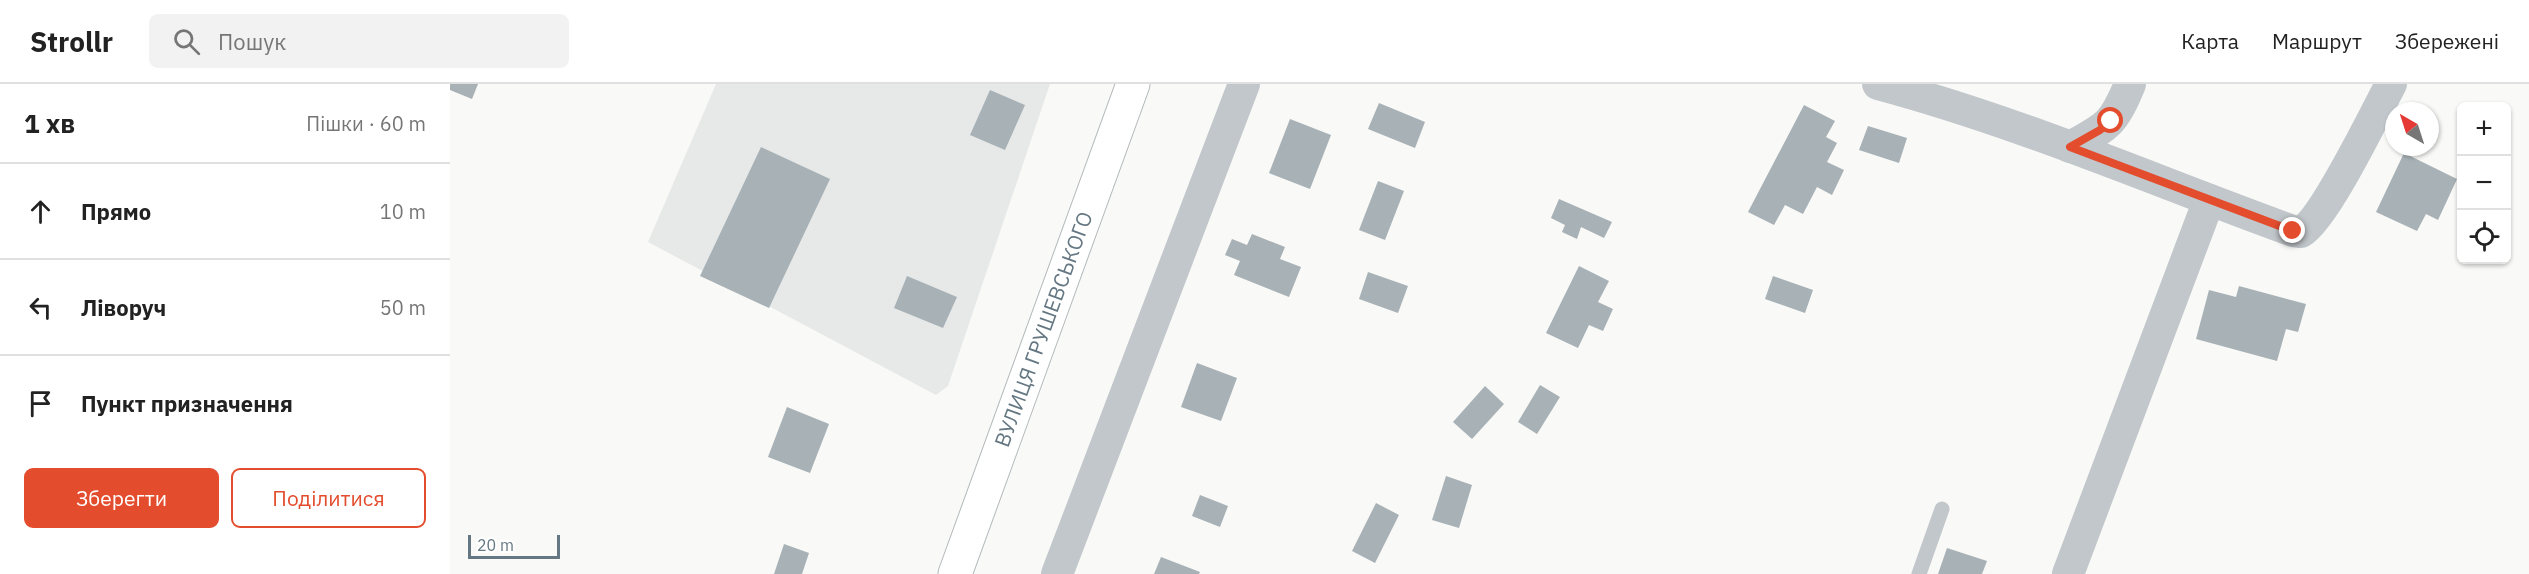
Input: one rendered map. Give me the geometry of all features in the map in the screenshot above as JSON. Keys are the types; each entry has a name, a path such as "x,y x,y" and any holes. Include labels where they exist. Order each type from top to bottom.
{"highway":[{"name":"ВУЛИЦЯ ГРУШЕВСЬКОГО","path":"955,574 1133,84"}],"street":[{"path":"1057,574 1245,84"},
{"path":"1878,84 1922,96 2070,147 2293,231 2301,232 2308,228 2349,163 2391,84"},
{"path":"2070,147 2111,121 2118,113 2130,84"},
{"path":"2068,574 2209,200"}],"lane":[{"path":"1919,574 1942,509"}],"shaded area":[{"path":"716,84 1050,84 948,386 936,395 648,242"}],"building":[{"path":"450,84 478,84 472,99 450,90"},
{"path":"990,90 1025,105 1005,150 970,135"},
{"path":"1379,103 1425,122 1415,148 1368,129"},
{"path":"1804,105 1835,121 1826,137 1837,143 1827,162 1844,170 1832,195 1817,187 1803,214 1785,205 1774,225 1748,212"},
{"path":"1290,119 1331,135 1310,189 1269,173"},
{"path":"1868,126 1907,138 1899,163 1859,150"},
{"path":"761,147 830,179 769,308 700,276"},
{"path":"2403,156 2410,156 2457,179 2438,220 2426,214 2417,231 2376,212"},
{"path":"1378,181 1404,191 1385,240 1359,230"},
{"path":"1559,199 1612,222 1604,238 1581,227 1577,239 1562,232 1565,225 1551,218"},
{"path":"1252,234 1285,247 1280,259 1301,267 1289,297 1234,275 1240,261 1225,255 1232,239 1247,245"},
{"path":"1579,266 1609,281 1598,302 1613,309 1603,331 1589,325 1578,348 1546,333"},
{"path":"1368,272 1408,286 1398,313 1359,299"},
{"path":"907,276 957,297 943,328 894,308"},
{"path":"1773,276 1813,290 1805,313 1765,299"},
{"path":"2239,286 2306,304 2298,332 2286,329 2277,361 2196,339 2209,290 2236,297"},
{"path":"1197,363 1237,378 1221,421 1181,407"},
{"path":"1540,385 1560,397 1537,434 1518,422"},
{"path":"1485,386 1504,404 1472,439 1453,422"},
{"path":"787,407 829,424 810,473 768,457"},
{"path":"1446,476 1472,485 1459,528 1432,520"},
{"path":"1200,495 1228,506 1220,527 1192,516"},
{"path":"1376,503 1399,515 1375,563 1352,551"},
{"path":"784,544 809,553 802,574 774,574"},
{"path":"1947,548 1987,561 1982,574 1938,574"},
{"path":"1161,557 1200,572 1199,574 1154,574"}],"route":[{"path":"2111,121 2070,147 2293,231"}]}
